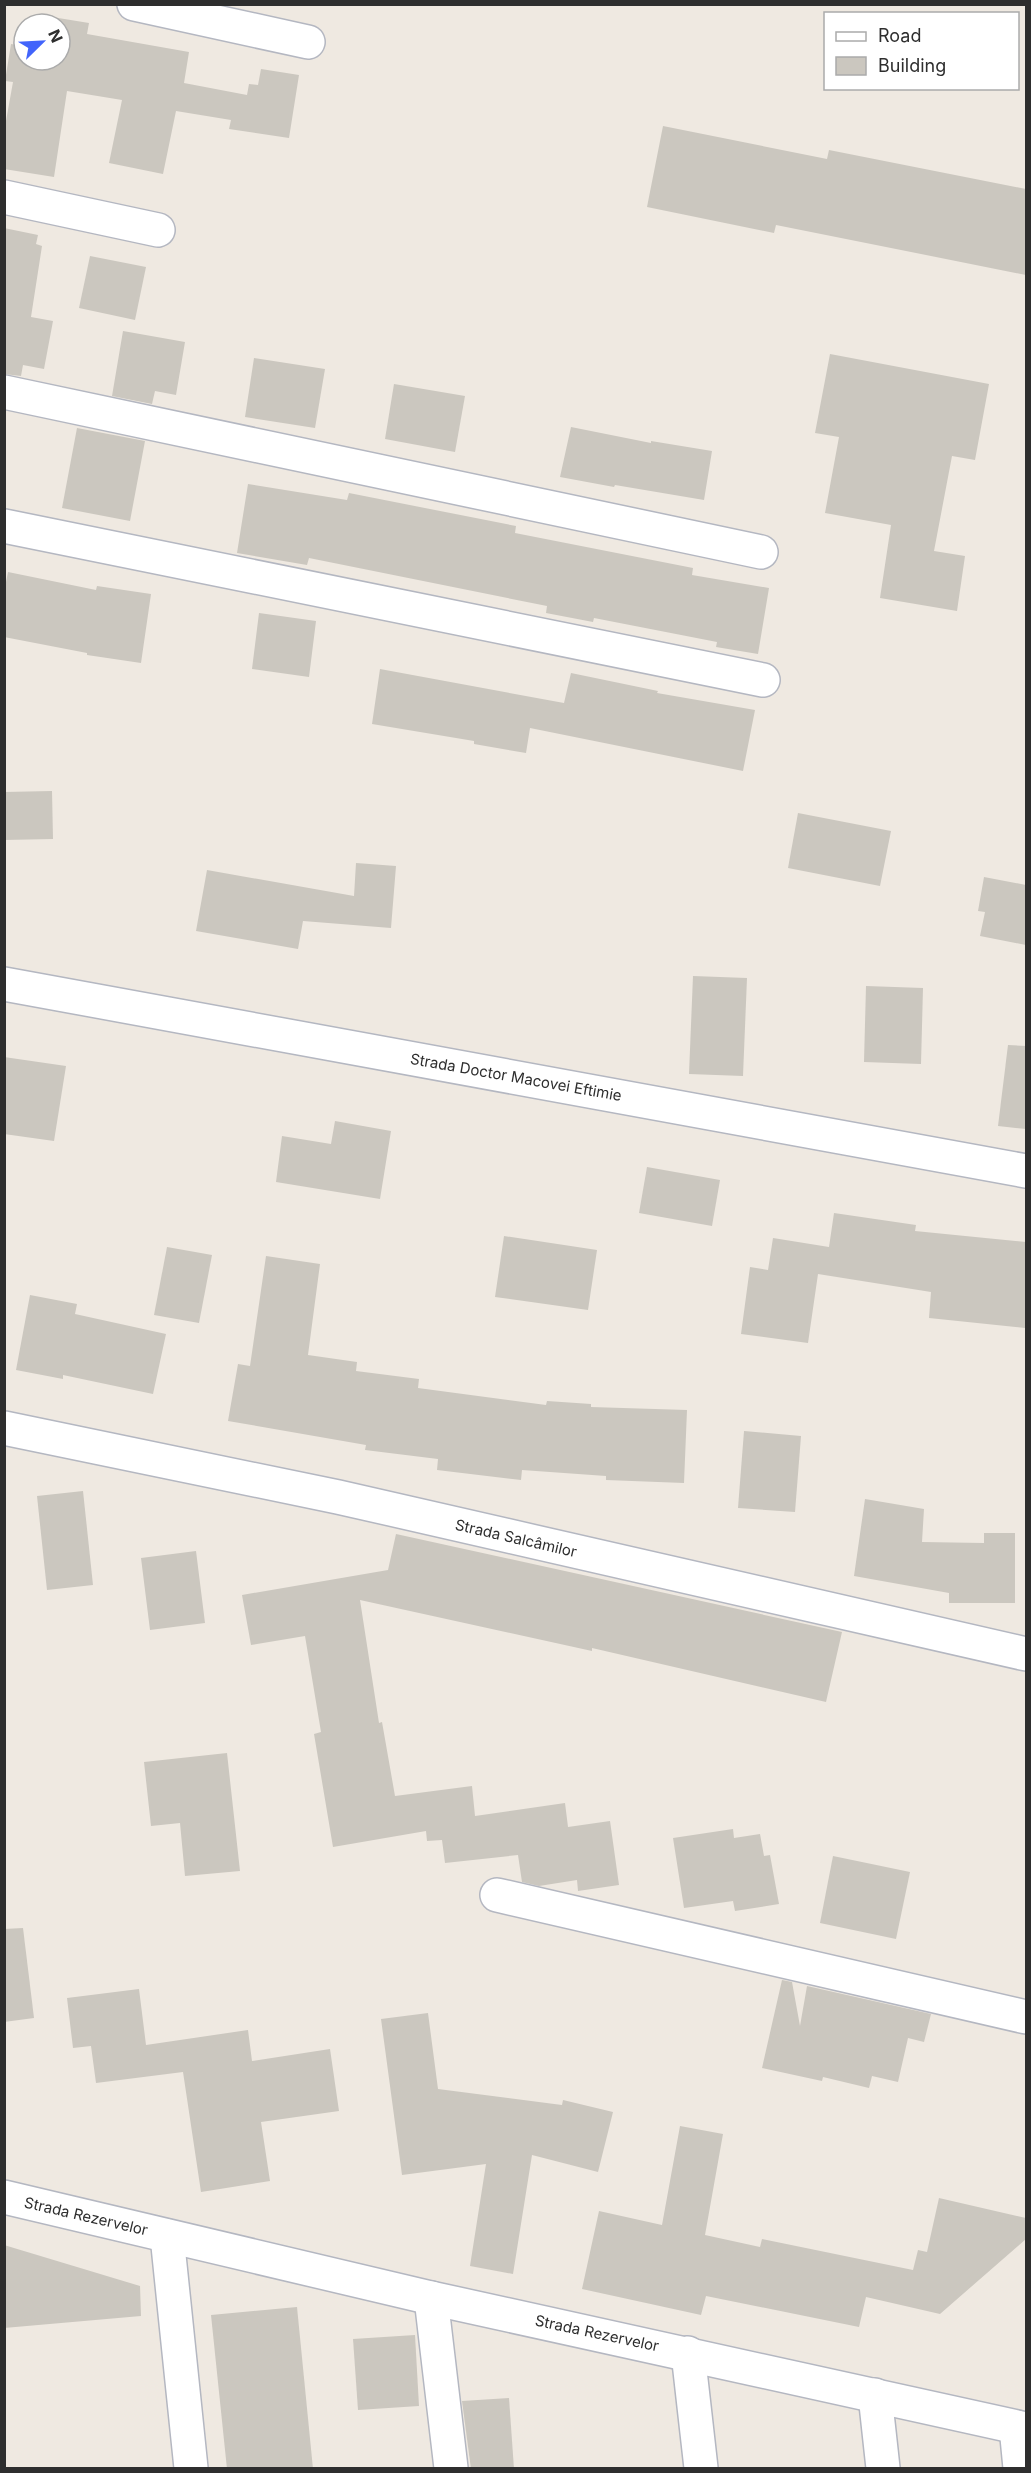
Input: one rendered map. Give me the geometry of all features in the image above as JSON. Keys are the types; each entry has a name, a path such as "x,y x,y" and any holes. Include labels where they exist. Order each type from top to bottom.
{"street":[{"path":"134,4 308,42"},
{"path":"4,197 158,230"},
{"path":"4,392 761,552"},
{"path":"4,526 763,680"},
{"name":"Strada Doctor Macovei Eftimie","path":"4,984 1026,1171"},
{"name":"Strada Salcâmilor","path":"4,1428 338,1497 1026,1654"},
{"path":"497,1895 1026,2017"},
{"name":"Strada Rezervelor","path":"4,2197 431,2298 1021,2428"},
{"name":"Strada Rezervelor","path":"167,2236 191,2469"},
{"path":"431,2298 451,2469"},
{"path":"688,2353 701,2469"},
{"path":"875,2395 883,2469"},
{"path":"1020,2469 1021,2428"}],"building":[{"path":"72,20 89,23 87,34 189,52 184,83 247,95 249,84 258,85 261,69 299,75 289,138 229,129 231,120 176,111 163,174 109,163 122,100 67,91 54,177 4,169 4,132 13,82 5,81 11,44 12,72 72,72"},
{"path":"663,126 827,159 829,150 1026,189 1026,275 776,225 774,233 647,207"},
{"path":"4,228 38,235 36,244 42,246 31,317 53,321 44,369 23,365 21,376 4,374"},
{"path":"90,256 146,267 135,320 79,308"},
{"path":"123,331 185,342 176,395 155,391 152,404 112,396"},
{"path":"830,354 989,384 975,460 952,456 934,551 965,556 957,611 880,598 891,525 825,513 839,437 815,433"},
{"path":"254,358 325,369 315,428 245,417"},
{"path":"394,384 465,396 455,452 385,439"},
{"path":"571,427 651,443 651,441 712,451 704,500 560,477"},
{"path":"77,428 145,441 130,521 62,508"},
{"path":"248,484 347,500 349,493 516,526 515,533 693,568 692,575 769,588 758,654 716,647 717,642 594,618 593,622 546,613 547,606 309,558 307,565 237,553"},
{"path":"8,572 96,590 97,586 151,594 141,663 87,655 87,653 4,637 4,592"},
{"path":"259,613 316,621 309,677 252,669"},
{"path":"380,669 564,703 571,673 658,691 657,693 755,710 743,771 530,728 526,753 474,744 474,741 372,724"},
{"path":"52,791 53,839 4,840 4,792"},
{"path":"798,813 891,831 880,886 788,868"},
{"path":"356,863 396,866 391,928 303,921 298,949 196,931 207,870 354,896"},
{"path":"984,877 1026,885 1026,945 980,936 985,912 978,911"},
{"path":"693,976 747,978 743,1076 689,1074"},
{"path":"866,986 923,988 921,1064 864,1062"},
{"path":"1008,1045 1026,1046 1026,1129 998,1126"},
{"path":"4,1057 66,1066 54,1141 4,1134"},
{"path":"335,1121 391,1131 380,1199 276,1182 282,1136 331,1144"},
{"path":"647,1167 720,1180 712,1226 639,1213"},
{"path":"834,1213 916,1225 915,1231 1026,1242 1025,1328 929,1318 931,1292 818,1274 808,1343 741,1334 750,1267 768,1270 773,1238 829,1247"},
{"path":"504,1236 597,1250 588,1310 495,1297"},
{"path":"167,1247 212,1255 199,1323 154,1315"},
{"path":"266,1256 320,1264 308,1355 357,1362 356,1371 419,1379 418,1388 546,1405 547,1401 591,1404 591,1407 687,1410 684,1483 606,1480 606,1476 522,1470 521,1480 437,1470 438,1459 365,1450 366,1445 228,1421 238,1364 250,1366"},
{"path":"30,1295 77,1304 75,1314 166,1334 153,1394 63,1375 63,1379 16,1370"},
{"path":"744,1431 801,1436 795,1512 738,1508"},
{"path":"83,1491 93,1585 47,1590 37,1496"},
{"path":"865,1499 924,1509 922,1542 984,1543 984,1533 1015,1533 1015,1603 949,1603 949,1593 854,1576"},
{"path":"396,1534 842,1632 826,1702 592,1648 592,1651 360,1600 379,1723 382,1722 395,1796 472,1786 475,1816 565,1803 568,1827 610,1821 619,1885 578,1891 577,1880 539,1886 522,1882 518,1855 445,1863 442,1840 427,1841 426,1831 333,1847 314,1734 321,1732 305,1636 251,1645 242,1595 388,1570"},
{"path":"196,1551 205,1623 150,1630 141,1558"},
{"path":"227,1753 240,1871 185,1876 180,1823 151,1826 144,1762"},
{"path":"733,1829 734,1838 760,1834 764,1856 770,1855 779,1904 735,1911 733,1901 684,1908 673,1838"},
{"path":"833,1856 910,1872 896,1939 820,1923"},
{"path":"23,1928 34,2018 4,2022 4,1929"},
{"path":"782,1980 792,1982 800,2026 807,1986 931,2014 924,2042 908,2038 898,2082 872,2076 869,2088 823,2077 822,2081 762,2068"},
{"path":"139,1989 146,2045 248,2030 252,2061 330,2049 339,2111 261,2122 270,2181 201,2192 183,2072 96,2083 91,2046 73,2048 67,1998"},
{"path":"428,2013 438,2089 562,2105 563,2100 613,2112 598,2172 532,2155 513,2274 470,2266 486,2164 402,2175 381,2019"},
{"path":"680,2126 723,2134 705,2235 760,2247 762,2239 913,2270 918,2250 927,2252 939,2198 1026,2218 1026,2239 940,2314 866,2297 859,2327 706,2296 701,2315 582,2289 599,2211 662,2225"},
{"path":"4,2245 140,2286 141,2316 4,2328"},
{"path":"297,2307 313,2469 227,2469 211,2315"},
{"path":"415,2335 419,2406 358,2410 353,2339"},
{"path":"509,2398 514,2469 471,2469 462,2401"}]}
